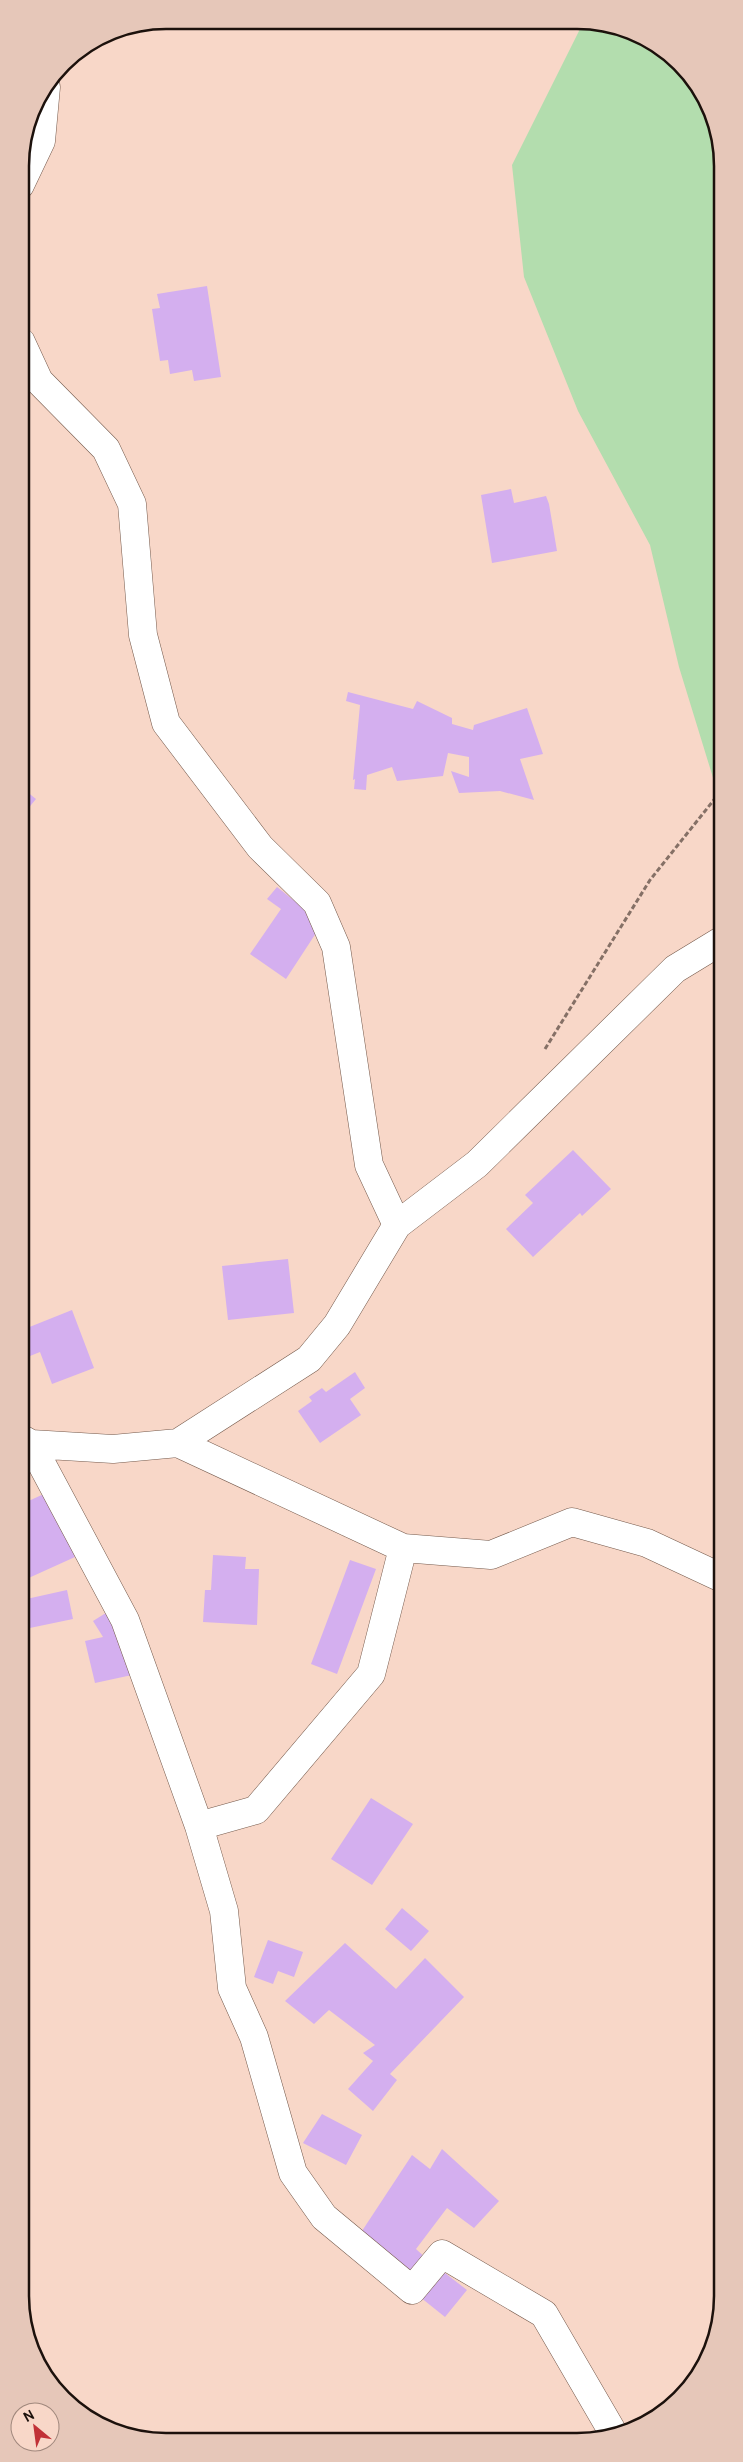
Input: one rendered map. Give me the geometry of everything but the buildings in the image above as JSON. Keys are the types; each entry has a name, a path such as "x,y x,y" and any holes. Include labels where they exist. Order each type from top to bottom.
{"street":[{"path":"29,166 41,141 45,102"},
{"path":"29,360 39,381 106,449 132,504 143,635 166,723 260,846 317,903 336,947 369,1165 397,1225"},
{"path":"29,1441 113,1450 178,1443 309,1359 337,1325 397,1225 477,1164 675,969 714,945"},
{"path":"178,1443 403,1548 491,1555 572,1522 647,1543 714,1574"},
{"path":"29,1446 125,1620 199,1826 224,1911 232,1988 254,2037 293,2173 324,2217 412,2290 442,2254 544,2314 611,2429"},
{"path":"199,1826 256,1810 370,1674 403,1548"}],"path":[{"path":"540,1057 650,880 714,800"}],"green space":[{"path":"580,29 604,31 621,36 653,52 668,63 686,82 696,97 707,122 712,139 714,157 714,781 679,667 650,545 578,411 524,277 512,165"}]}
